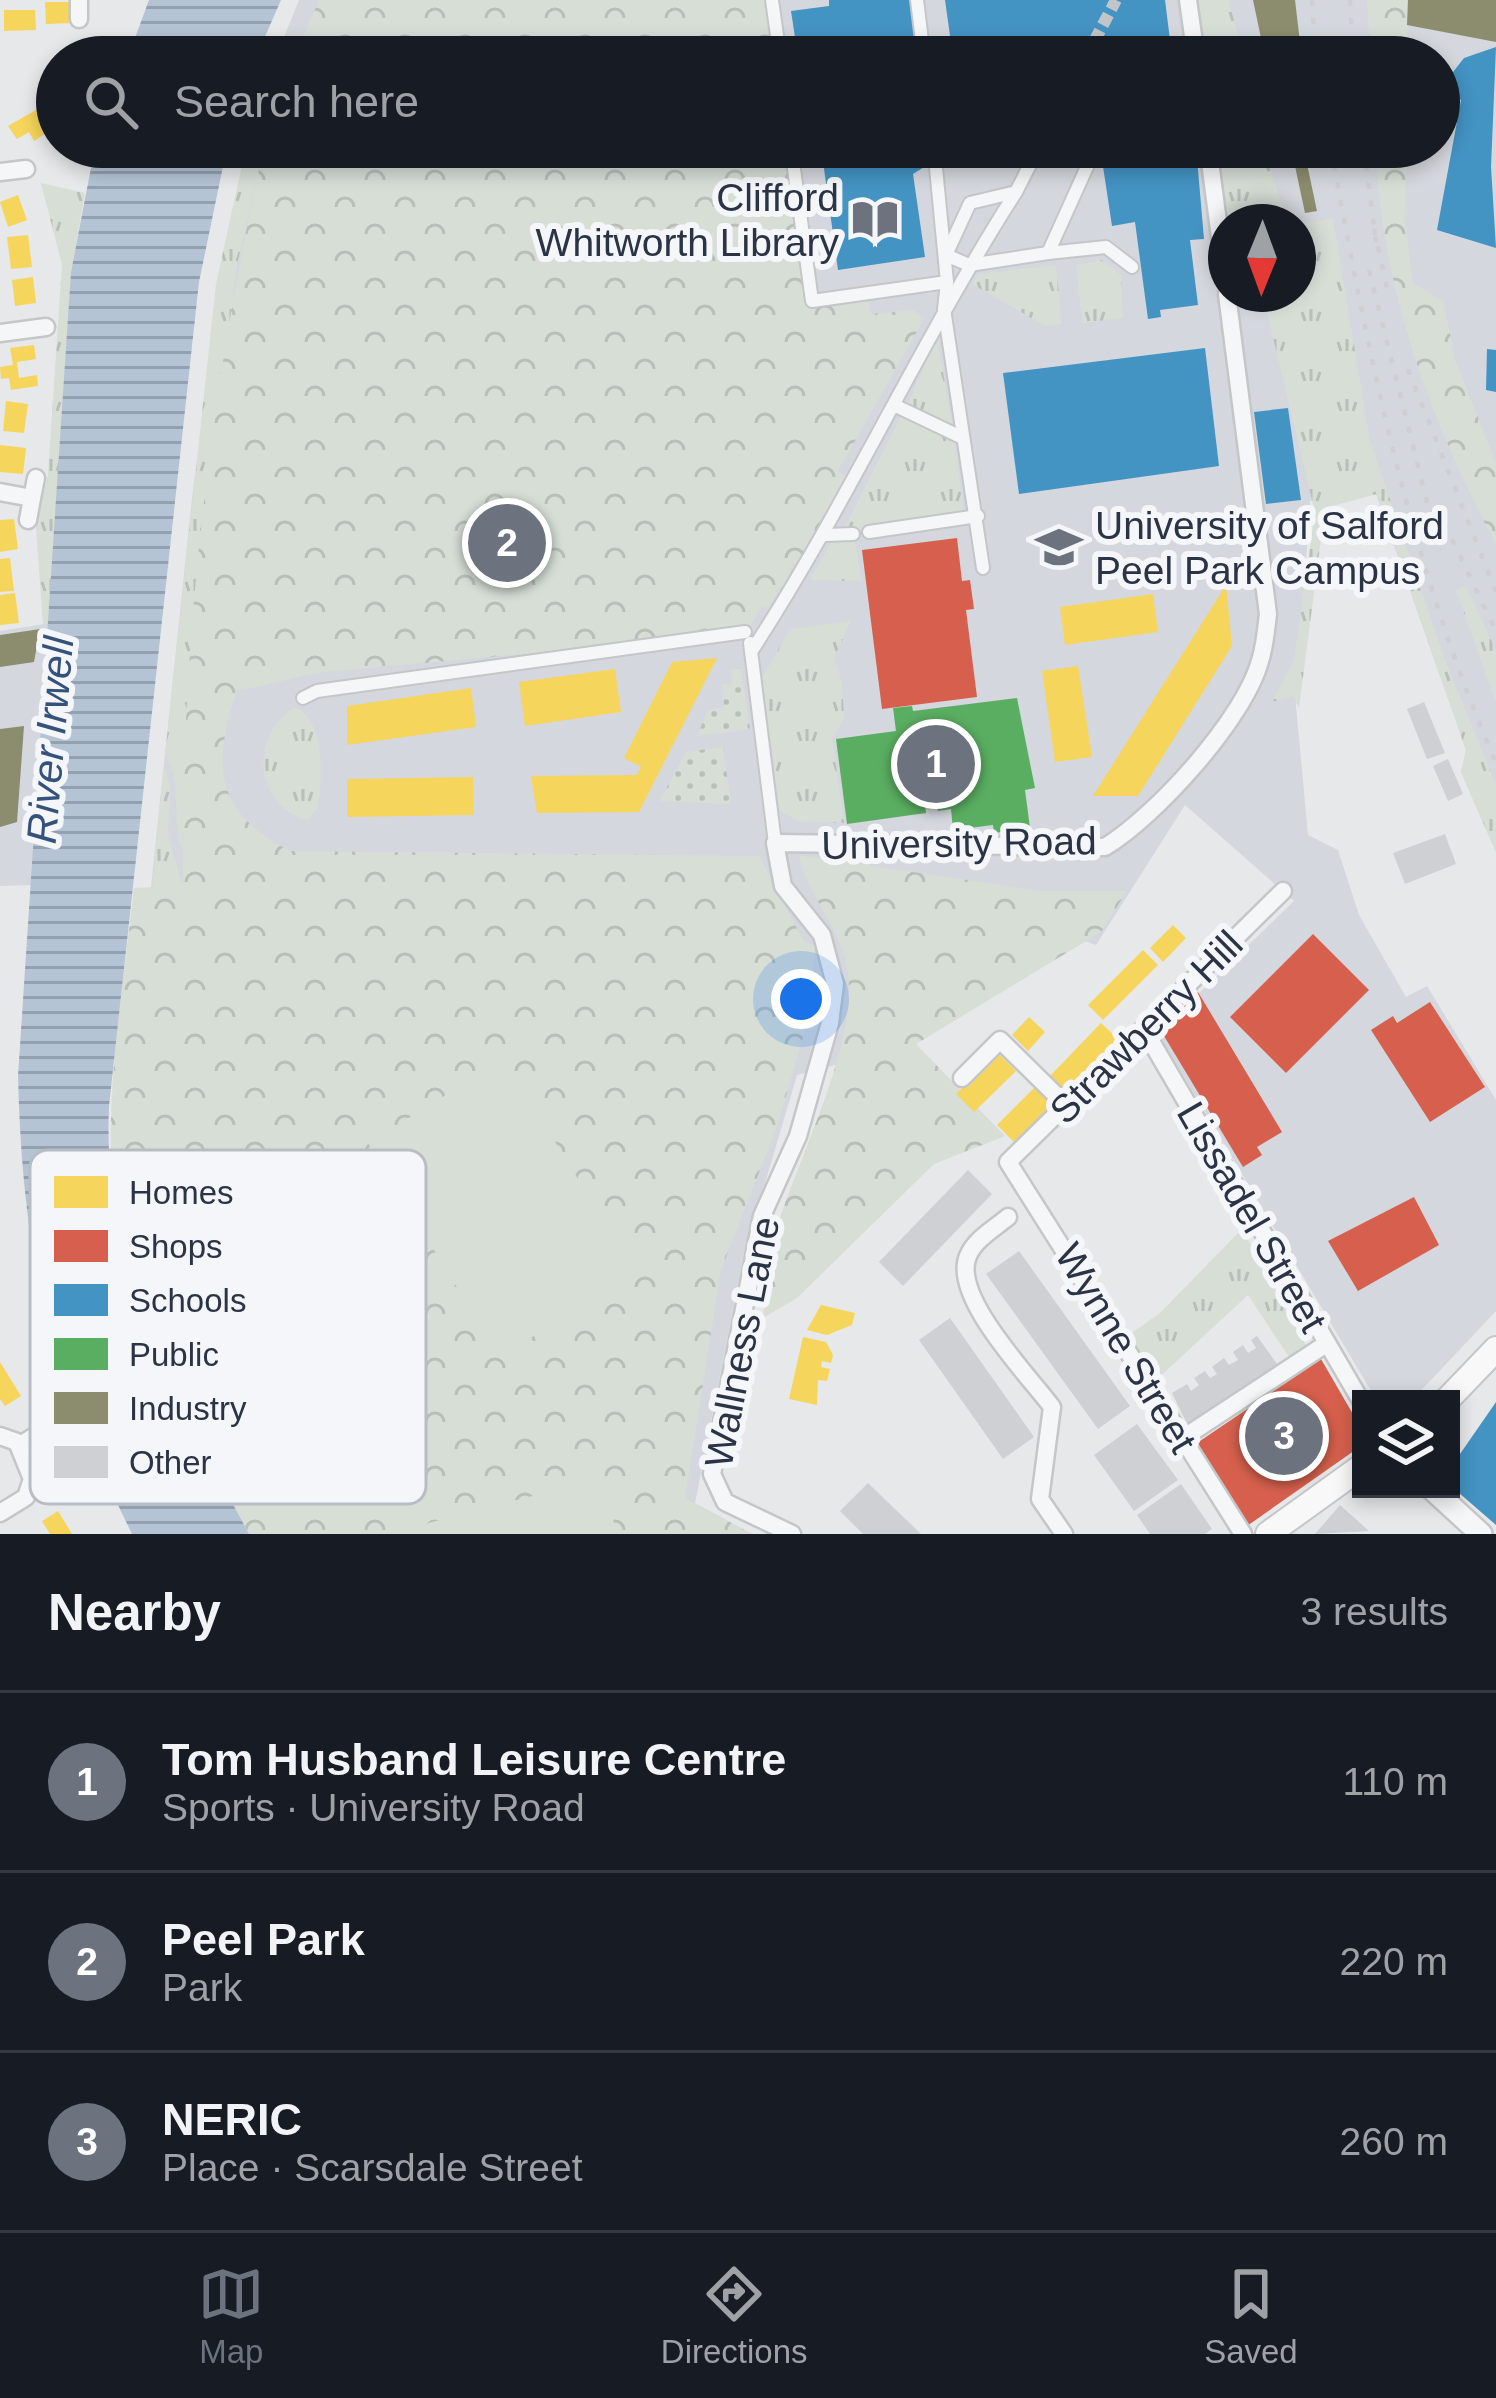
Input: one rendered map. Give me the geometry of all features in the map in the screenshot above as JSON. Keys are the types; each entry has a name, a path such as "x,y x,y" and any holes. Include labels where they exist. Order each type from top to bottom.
{"main road":[{"path":"1457,1390 1496,1349"},
{"path":"1268,1534 1352,1473"}],"street":[{"path":"772,0 776,36"},
{"path":"917,0 921,36"},
{"path":"1188,0 1193,36"},
{"path":"794,168 812,301 947,282"},
{"path":"936,168 946,256 944,309 983,568"},
{"path":"753,650 826,535 944,309 1028,168"},
{"path":"1048,253 1086,168"},
{"path":"1211,168 1216,204"},
{"path":"0,172 26,169"},
{"path":"946,256 970,202 1016,192"},
{"path":"946,256 969,265 1106,247 1132,267"},
{"name":"University Road","path":"775,843 1105,847 1142,825 1176,786 1250,686 1260,662 1268,614 1229,312"},
{"path":"0,332 46,327"},
{"path":"896,406 964,438"},
{"path":"28,520 36,478"},
{"path":"0,493 32,498"},
{"path":"826,535 978,516"},
{"path":"303,698 317,691 744,629 753,650 775,843"},
{"name":"Wallness Lane","path":"775,843 783,886 822,934 836,984 798,1136 762,1216 712,1474 725,1502 792,1534"},
{"name":"Strawberry Hill","path":"1008,1162 1283,891"},
{"name":"Lissadel Street","path":"1145,1031 1354,1390"},
{"path":"962,1078 1000,1040 1067,1106"},
{"name":"Wynne Street","path":"1008,1162 1243,1534"},
{"path":"1008,1217 969,1252 965,1281 977,1308 1052,1407 1040,1498 1064,1534"},
{"path":"1180,1440 1326,1344"},
{"path":"0,1436 19,1446 30,1474"},
{"path":"19,1446 30,1439"},
{"path":"0,1513 26,1497 30,1485"},
{"path":"1442,1498 1481,1534"}],"shaded area":[{"path":"299,0 1496,0 1496,852 1461,772 1466,750 1376,494 1310,501 1296,706 1308,835 1338,850 1359,915 1406,997 1427,986 1496,1100 1496,1311 1421,1390 1371,1390 1158,1033 1294,901 1185,805 1096,945 1085,941 915,1044 797,1075 743,1258 695,1503 752,1534 264,1534 258,1504 426,1504 426,1150 187,1150 145,944 193,489 243,168 1460,168 1460,36 284,36"},
{"path":"51,623 35,885 0,886 0,631"}],"green space":[{"path":"319,0 768,0 772,36 304,36"},
{"path":"1196,0 1229,0 1238,36 1200,36"},
{"path":"1367,0 1408,0 1407,36 1369,36"},
{"path":"241,168 259,168 237,265 188,706 182,850 174,777 165,755 216,284"},
{"path":"260,168 790,168 808,304 867,296 871,314 913,310 924,319 838,471 847,477 799,565 793,563 784,590 779,589 768,609 762,606 752,623 594,646 327,672 237,690 224,742 223,764 233,803 265,836 290,851 759,856 803,940 815,946 811,1009 778,1124 721,1270 685,1498 752,1534 249,1534 233,1504 426,1504 426,1150 111,1150 115,1049 134,888 183,886 193,608 214,420"},
{"path":"1219,168 1271,168 1281,204 1224,204"},
{"path":"1377,168 1406,168 1405,223 1413,283 1444,302 1455,360 1496,463 1496,545 1450,450 1413,353"},
{"path":"41,183 85,193 71,272 51,623 43,624 36,528 48,474 62,265"},
{"path":"1333,218 1370,441 1444,657 1496,785 1496,852 1461,772 1466,750 1377,494 1325,508 1299,708 1293,696 1272,702 1294,660 1315,512 1267,312 1316,312 1316,221"},
{"path":"1102,260 1121,275 1123,318 1082,323 1076,265"},
{"path":"1056,265 1062,324 1045,326 972,284 978,274"},
{"path":"937,338 953,428 907,405"},
{"path":"902,414 955,441 963,511 842,533"},
{"path":"854,537 862,581 810,580 832,541"},
{"path":"1466,586 1496,651 1496,703 1456,590"},
{"path":"851,621 834,658 842,682 844,719 832,738 844,823 798,821 780,811 762,678 790,629"},
{"path":"741,668 750,729 697,736 708,710 724,707 722,685 732,683 730,670"},
{"path":"295,707 312,724 320,752 318,808 307,820 276,800 264,768 270,734"},
{"path":"723,747 731,804 660,801 686,752"},
{"path":"164,764 170,786 168,835 183,887 152,888"},
{"path":"799,855 1041,891 1127,891 1101,932 916,1044 1005,1136 934,1164 797,1298 763,1318 769,1254 833,1075 849,1003 845,956"},
{"path":"504,1059 636,1273 500,1357 426,1237 426,1150 372,1150 368,1143"},
{"path":"1242,1229 1306,1345 1289,1357 1248,1295 1153,1383 1126,1337 1160,1313"},
{"path":"602,1478 617,1534 386,1534"}],"water":[{"path":"149,0 281,0 265,36 136,36"},
{"name":"River Irwell","path":"91,168 223,168 199,282 109,1106 110,1150 30,1150 30,1228 18,1076 71,272"},
{"path":"118,1504 233,1504 249,1534 132,1534"}],"building: Homes":[{"path":"45,2 71,2 72,23 46,24"},
{"path":"4,10 35,10 36,30 4,31"},
{"path":"36,110 34,141 29,132 17,139 8,126"},
{"path":"18,195 27,220 8,227 0,202"},
{"path":"28,235 32,267 11,269 7,237"},
{"path":"33,277 36,303 15,306 12,280"},
{"path":"34,345 36,359 17,362 19,378 37,375 38,386 11,390 9,378 1,379 0,367 13,365 10,348"},
{"path":"6,401 28,404 24,433 3,431"},
{"path":"0,445 26,448 23,474 0,472"},
{"path":"14,519 18,549 0,552 0,520"},
{"path":"10,558 14,591 0,592 0,559"},
{"path":"1226,585 1232,646 1138,796 1093,796"},
{"path":"15,593 19,623 0,625 0,595"},
{"path":"1153,594 1158,632 1065,645 1060,607"},
{"path":"717,658 639,812 537,813 531,776 637,775 641,767 624,758 672,662"},
{"path":"1078,666 1092,757 1055,762 1042,671"},
{"path":"615,669 621,712 525,726 519,682"},
{"path":"471,688 476,727 347,745 347,706"},
{"path":"473,777 474,815 347,817 347,779"},
{"path":"1173,925 1186,938 1163,962 1150,948"},
{"path":"1143,950 1158,965 1103,1020 1088,1005"},
{"path":"1029,1017 1045,1032 1028,1051 1012,1035"},
{"path":"1101,1023 1118,1039 1067,1092 1050,1076"},
{"path":"998,1053 1016,1071 974,1112 956,1094"},
{"path":"1038,1084 1057,1102 1015,1143 997,1125"},
{"path":"821,1305 855,1313 852,1325 827,1335 807,1330"},
{"path":"803,1337 826,1342 833,1355 831,1363 822,1361 821,1367 830,1369 827,1381 818,1380 817,1405 789,1399"},
{"path":"0,1362 21,1396 5,1406 0,1399"},
{"path":"58,1511 72,1534 50,1534 42,1521"}],"building: Shops":[{"path":"957,538 962,581 970,580 974,609 966,610 977,697 882,709 862,550"},
{"path":"1313,934 1369,990 1286,1073 1230,1017"},
{"path":"1198,992 1282,1132 1257,1147 1262,1155 1243,1167 1161,1031"},
{"path":"1430,1002 1485,1087 1430,1122 1371,1030 1393,1016 1397,1023"},
{"path":"1414,1197 1439,1245 1358,1291 1328,1241"},
{"path":"1321,1359 1352,1412 1352,1452 1247,1526 1194,1445"}],"building: Schools":[{"path":"829,0 912,0 917,36 795,36 791,11 829,6"},
{"path":"945,0 1165,0 1170,36 950,36"},
{"path":"1496,47 1491,167 1496,248 1437,230 1448,168 1460,168 1460,63"},
{"name":"Clifford Whitworth Library","path":"824,168 923,168 913,174 925,257 838,270"},
{"path":"1103,168 1198,168 1204,239 1190,240 1198,305 1160,310 1161,317 1148,319 1135,222 1112,226"},
{"path":"1205,348 1219,466 1019,494 1003,373"},
{"path":"1487,349 1496,350 1496,392 1486,390"},
{"path":"1288,408 1301,500 1266,504 1254,412"},
{"path":"1496,1402 1496,1525 1460,1494 1460,1454"}],"building: Public":[{"path":"1017,698 1035,788 1025,790 1030,828 994,833 993,825 953,830 951,809 938,811 936,796 924,798 926,813 847,824 836,739 896,731 893,708 912,706 913,711"}],"building: Industry":[{"path":"1253,0 1295,0 1299,36 1261,36"},
{"path":"1408,0 1496,0 1496,42 1407,25"},
{"path":"1295,168 1308,168 1316,204 1303,204"},
{"path":"40,629 34,662 0,667 0,635"},
{"path":"24,726 17,822 0,827 0,729"}],"building: Other":[{"path":"1424,702 1445,753 1427,759 1407,709"},
{"path":"1448,759 1463,794 1448,801 1433,766"},
{"path":"1445,834 1456,864 1405,884 1393,853"},
{"path":"968,1170 992,1194 903,1286 879,1262"},
{"path":"1019,1251 1130,1406 1098,1429 986,1274"},
{"path":"950,1318 1034,1437 1003,1459 919,1340"},
{"path":"1257,1336 1277,1364 1187,1424 1172,1393 1187,1384 1191,1391 1199,1385 1194,1378 1205,1371 1210,1378 1217,1374 1212,1367 1224,1358 1229,1365 1238,1360 1233,1352 1243,1345 1248,1353 1256,1348 1251,1340"},
{"path":"1137,1424 1178,1480 1134,1511 1094,1455"},
{"path":"868,1483 921,1534 863,1534 840,1511"},
{"path":"1181,1484 1212,1529 1205,1534 1150,1534 1137,1515"},
{"path":"1340,1505 1369,1531 1315,1534"}],"tunnel":[{"path":"1097,36 1116,0"}],"railway":[{"path":"1312,0 1315,36"},
{"path":"1350,0 1352,36"},
{"path":"1335,168 1377,382 1416,537 1496,763"},
{"path":"1367,168 1376,242"},
{"path":"1374,229 1387,288"},
{"path":"1369,270 1439,550"},
{"path":"1408,369 1496,592"},
{"path":"1444,523 1496,631"}],"place":[{"name":"Clifford Whitworth Library","path":"875,219"},
{"name":"Peel Park","path":"507,543"},
{"name":"University of Salford Peel Park Campus","path":"1059,547"},
{"name":"Tom Husband Leisure Centre","path":"936,764"},
{"name":"NERIC","path":"1284,1436"}]}
